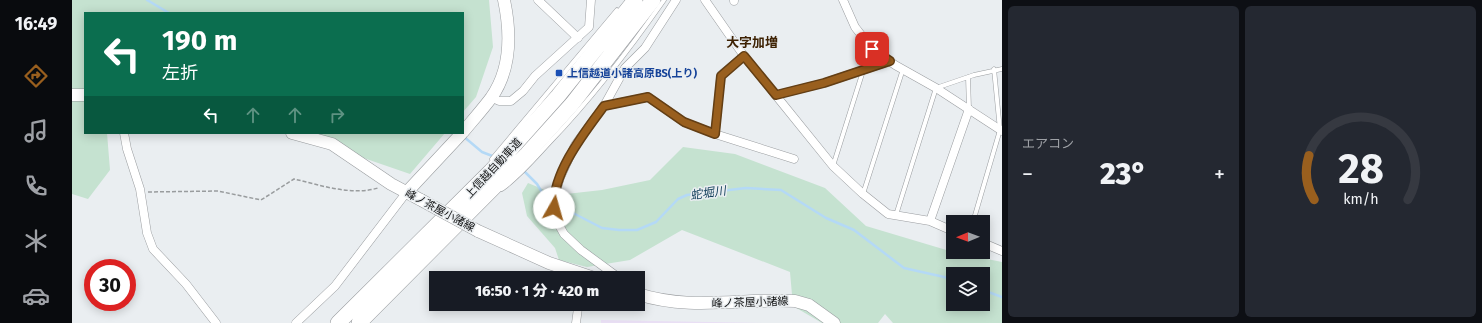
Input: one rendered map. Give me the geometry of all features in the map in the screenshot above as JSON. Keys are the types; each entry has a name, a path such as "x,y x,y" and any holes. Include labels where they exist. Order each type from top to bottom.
{"highway":[{"name":"上信越自動車道","path":"359,323 468,214 498,178 511,143 558,96 635,0"},
{"name":"上信越自動車道","path":"338,323 409,253 498,178 529,158 652,0"}],"main road":[{"path":"464,130 491,97 502,76 507,58 508,22 504,0"},
{"path":"72,95 84,95"},
{"name":"峰ノ茶屋小諸線","path":"296,134 332,144 406,193 478,231 549,263 573,271"},
{"path":"406,193 460,134"},
{"name":"峰ノ茶屋小諸線","path":"645,295 676,302 701,304 795,301 809,305 834,323"}],"street":[{"path":"538,0 578,38"},
{"path":"491,97 499,101 511,101 523,91 535,76 578,38 589,27 591,0"},
{"path":"610,271 581,250 564,234 555,218 554,198 560,178 575,145 604,106 625,68 645,48 676,0"},
{"path":"705,0 744,56 833,166 863,194 888,214 930,221 946,228"},
{"path":"843,0 855,27 872,49 936,88 1001,131"},
{"path":"715,134 721,76 744,56"},
{"path":"776,95 824,83 890,61"},
{"path":"604,106 648,97 684,122 715,134 794,159"},
{"path":"930,221 969,109"},
{"path":"124,134 127,149 140,192 144,222 153,249 186,284 216,323"},
{"path":"296,323 335,286 406,193"},
{"path":"990,246 1002,250"},
{"path":"576,323 578,311"}],"lane":[{"path":"529,158 591,98 631,48 664,0"},
{"path":"511,143 621,6"},
{"path":"863,194 903,69"},
{"path":"974,215 1001,131 994,69"},
{"path":"896,215 936,88 994,69 1002,69"},
{"path":"833,166 863,70"},
{"path":"968,77 969,109"},
{"path":"409,253 471,183"},
{"path":"468,214 494,195"}],"path":[{"path":"140,192 218,191 261,200 294,179 340,189 367,191 391,184"}],"shaded area":[{"path":"601,320 763,323 601,323"}],"green space":[{"path":"72,0 489,0 493,47 476,97 464,111 464,12 84,12 84,134 107,134 110,170 88,199 72,194"},
{"path":"294,134 444,134 410,174"},
{"path":"683,147 735,154 825,188 866,226 946,250 946,259 987,259 1002,262 1002,323 893,323 885,314 878,323 822,323 793,306 790,272 682,230 630,260 587,267 559,260 555,248 527,216 522,193 528,183 557,195 602,190 650,180"}],"waterway":[{"name":"蛇堀川","path":"147,0 167,12"},
{"name":"蛇堀川","path":"463,136 482,152 495,157"},
{"name":"蛇堀川","path":"523,170 537,184 546,199 602,228 619,230 637,230 656,222 678,199 687,195 746,188 781,190 826,218 854,230 904,268 946,277"},
{"name":"蛇堀川","path":"990,293 1002,297"}],"place":[{"name":"上信越道小諸高原BS(上り)","path":"559,73"}],"district":[{"name":"大字加増","path":"752,42"}],"route":[{"path":"554,208 554,198 560,178 575,145 604,106 648,97 684,122 715,134 721,76 744,56 776,95 824,83 890,61 872,49"}]}
